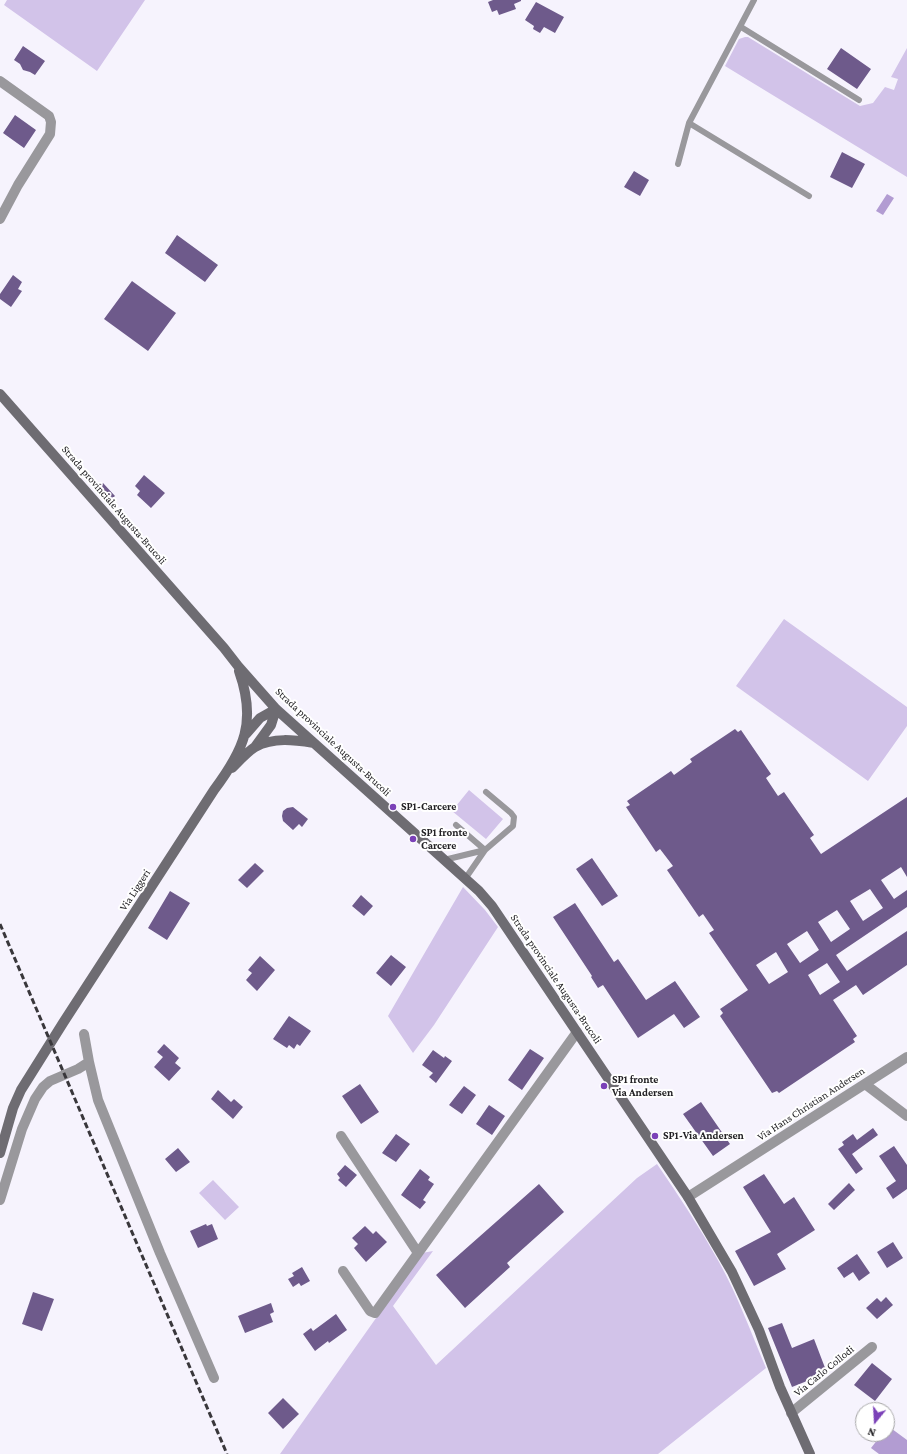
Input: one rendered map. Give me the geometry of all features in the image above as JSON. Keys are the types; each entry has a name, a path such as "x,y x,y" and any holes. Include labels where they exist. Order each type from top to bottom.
{"main road":[{"name":"Strada provinciale Augusta-Brucoli","path":"0,394 276,709 465,878 492,906 688,1197 732,1272 759,1330 791,1413 810,1454"},
{"path":"238,666 245,687 248,707 246,734"},
{"path":"229,770 246,734 260,718 276,709"},
{"path":"229,770 255,747 271,725 276,709"},
{"path":"255,747 274,741 292,739 314,743"},
{"name":"Via Liggeri","path":"0,1153 13,1108 21,1090 214,790 229,770"}],"street":[{"path":"0,81 48,116 51,122 50,134 18,185 0,219"},
{"path":"343,1271 370,1311 375,1313 577,1032"},
{"path":"84,1034 98,1100 160,1253 214,1378"},
{"name":"Via Hans Christian Andersen","path":"688,1197 907,1057"},
{"path":"0,1200 28,1114 35,1099 43,1087 50,1081 78,1069 89,1062"},
{"path":"865,1084 907,1116"},
{"path":"341,1136 418,1253"},
{"name":"Via Carlo Collodi","path":"791,1413 872,1347"}],"lane":[{"path":"678,164 689,124 754,0"},
{"path":"741,27 859,100"},
{"path":"689,124 809,196"},
{"path":"465,878 485,850 513,826 514,817 511,813 486,792"},
{"path":"456,825 485,850"},
{"path":"444,860 485,850"}],"shaded area":[{"path":"7,0 145,0 97,71 4,5"},
{"path":"748,37 860,106 873,103 885,87 894,90 898,79 891,77 907,48 907,177 725,66 739,39"},
{"path":"887,194 894,198 883,215 876,211"},
{"path":"784,619 907,707 907,726 868,781 736,686"},
{"path":"469,790 503,819 486,839 452,811"},
{"path":"463,887 485,910 498,927 434,1025 413,1053 388,1016"},
{"path":"657,1164 689,1212 726,1275 766,1368 658,1454 280,1454 422,1253 433,1251 393,1306 436,1365 637,1178"},
{"path":"213,1180 239,1207 225,1220 199,1193"},
{"path":"895,1431 907,1440 907,1454 879,1454 871,1448 876,1442 895,1442"}],"building":[{"path":"493,0 521,1 514,4 516,9 499,15 497,10 492,12 488,2"},
{"path":"536,2 564,17 555,33 544,27 540,33 533,29 534,26 525,20"},
{"path":"23,46 45,61 35,75 23,70 20,64 14,60"},
{"path":"841,48 871,69 857,89 827,69"},
{"path":"15,115 36,130 24,148 3,133"},
{"path":"842,152 865,164 852,188 830,177"},
{"path":"634,171 649,180 640,196 624,187"},
{"path":"177,235 218,265 205,282 165,253"},
{"path":"13,275 22,282 18,289 22,291 11,307 0,299 0,294"},
{"path":"132,281 176,313 148,351 104,319"},
{"path":"144,475 165,493 151,508 137,495 140,491 135,486"},
{"path":"103,483 115,496 107,503 95,490"},
{"path":"735,729 738,732 741,730 771,774 766,778 778,796 784,792 814,835 810,838 821,854 907,797 907,877 901,867 881,880 894,899 907,890 907,907 836,955 847,971 907,931 907,965 863,995 856,985 833,1000 857,1036 853,1039 855,1042 779,1093 777,1091 772,1093 720,1016 723,1013 720,1009 748,990 709,933 714,930 703,914 699,917 667,870 673,866 660,849 656,852 626,807 630,805 627,801 671,771 674,775 692,762 690,759","holes":["870,889 883,908 863,921 850,901","837,910 850,929 831,942 818,922","807,931 819,950 800,963 787,944","776,952 788,972 769,984 756,965","827,963 840,982 820,995 808,975"]},
{"path":"293,807 308,819 302,827 299,824 293,830 283,821 282,816 283,811 287,808"},
{"path":"592,858 618,896 602,906 576,869"},
{"path":"255,863 264,871 247,888 238,880"},
{"path":"170,891 190,903 167,940 148,928"},
{"path":"361,895 373,906 364,916 352,906"},
{"path":"575,903 614,962 618,959 646,1000 675,981 700,1017 684,1028 674,1014 638,1038 603,985 598,988 591,977 592,976 553,917"},
{"path":"391,955 406,967 391,986 376,973"},
{"path":"260,956 275,970 257,991 246,980 252,973 248,970"},
{"path":"289,1016 311,1031 300,1046 297,1044 294,1049 289,1045 287,1048 273,1039"},
{"path":"164,1044 179,1058 175,1063 181,1068 169,1081 154,1067 163,1057 157,1052"},
{"path":"530,1049 544,1058 522,1090 508,1080"},
{"path":"433,1050 444,1058 445,1056 452,1061 436,1083 429,1077 433,1073 422,1065"},
{"path":"360,1084 379,1112 361,1124 342,1096"},
{"path":"464,1086 476,1095 462,1114 449,1105"},
{"path":"218,1090 231,1102 234,1099 243,1107 233,1119 211,1099"},
{"path":"701,1102 730,1144 713,1156 683,1114"},
{"path":"489,1105 505,1116 492,1135 476,1124"},
{"path":"873,1128 878,1135 852,1154 863,1169 856,1174 838,1149 844,1145 842,1142 853,1134 857,1140"},
{"path":"396,1134 410,1144 396,1162 382,1153"},
{"path":"894,1146 907,1165 907,1189 893,1199 886,1188 896,1181 879,1156"},
{"path":"178,1148 190,1162 176,1172 165,1159"},
{"path":"345,1165 357,1175 346,1187 338,1180 340,1178 337,1174"},
{"path":"420,1169 430,1177 428,1180 434,1184 423,1200 426,1202 420,1209 401,1195"},
{"path":"764,1174 784,1204 794,1197 815,1230 777,1254 786,1269 754,1286 735,1251 771,1232 743,1187"},
{"path":"849,1183 855,1190 834,1210 828,1204"},
{"path":"539,1184 564,1212 507,1263 510,1267 465,1308 436,1275"},
{"path":"206,1224 207,1226 212,1224 218,1239 198,1248 190,1231"},
{"path":"365,1226 373,1234 376,1231 387,1242 366,1262 354,1248 358,1244 352,1238"},
{"path":"893,1242 903,1258 887,1268 877,1252"},
{"path":"857,1254 870,1273 859,1281 853,1272 844,1278 837,1268"},
{"path":"302,1267 310,1281 301,1286 299,1283 293,1287 288,1279 294,1276 292,1273"},
{"path":"33,1292 54,1299 42,1331 22,1324"},
{"path":"886,1297 893,1305 877,1319 866,1308 877,1298 881,1302"},
{"path":"271,1303 274,1312 270,1314 273,1322 245,1333 238,1316"},
{"path":"336,1314 347,1330 329,1343 328,1341 315,1351 303,1334 311,1328 313,1331"},
{"path":"782,1323 792,1348 814,1339 827,1373 792,1387 768,1328"},
{"path":"872,1363 892,1379 875,1401 854,1385"},
{"path":"283,1398 299,1414 283,1429 268,1413"}],"railway":[{"path":"0,924 227,1454"}],"place":[{"name":"SP1-Carcere","path":"393,807"},
{"name":"SP1 fronte Carcere","path":"413,839"},
{"name":"SP1 fronte Via Andersen","path":"604,1086"},
{"name":"SP1-Via Andersen","path":"655,1136"}]}
